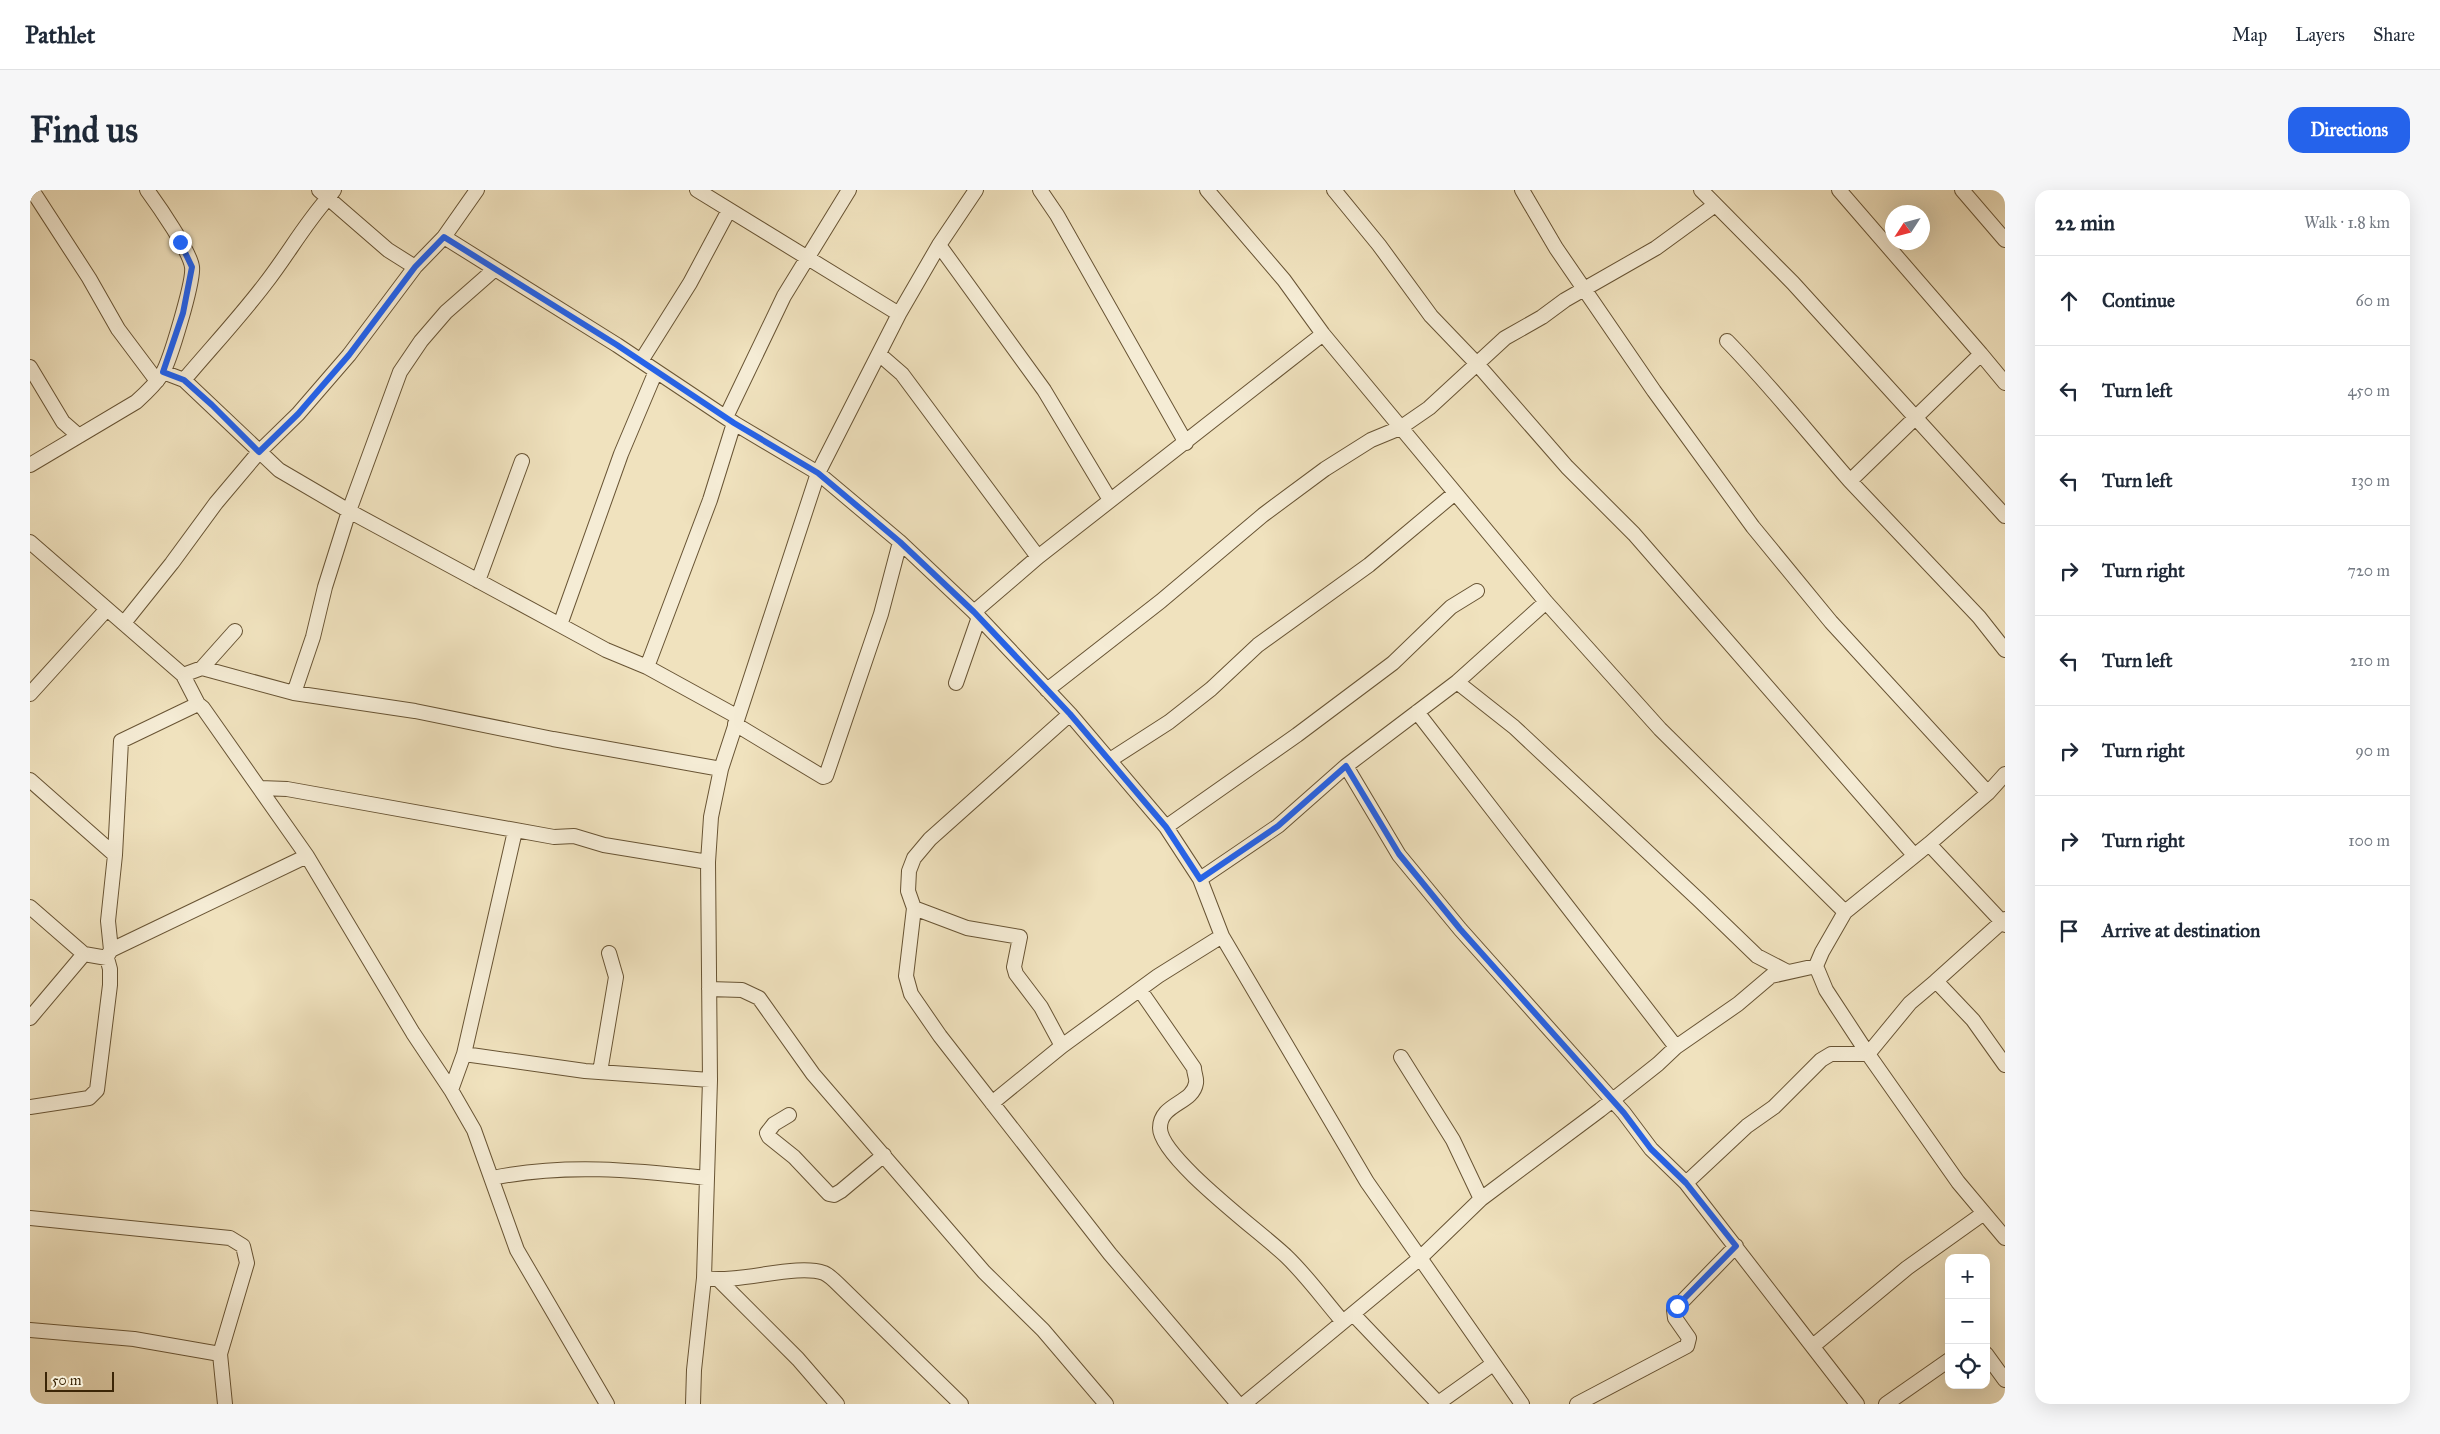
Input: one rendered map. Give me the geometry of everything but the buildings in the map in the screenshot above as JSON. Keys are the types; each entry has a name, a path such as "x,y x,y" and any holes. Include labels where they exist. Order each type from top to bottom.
{"street":[{"path":"32,190 89,278 118,329 160,377 184,380 279,470 349,511 606,650 647,667 736,720 823,777 826,776 882,614 900,542"},
{"path":"30,465 136,402 160,377 183,313 192,267 180,242 147,190"},
{"path":"124,623 172,563 216,502 259,452 298,414 349,355 415,267 444,237 477,190"},
{"path":"697,190 899,314"},
{"path":"647,667 710,500 730,420 784,296 849,190"},
{"path":"693,1404 694,1370 704,1278 710,1080 708,862 711,817 721,769 818,473 899,314 939,245 976,190"},
{"path":"1040,190 1186,443"},
{"path":"1207,190 1284,280 1324,334 1400,428 1546,602 1660,729 1844,912"},
{"path":"1334,190 1380,245 1431,316 1478,364 1567,467 1634,534 1914,855"},
{"path":"1522,190 1556,248 1654,391 1753,527 1831,622 1988,793"},
{"path":"1701,190 1793,283 2005,516"},
{"path":"1839,190 2005,383"},
{"path":"1962,190 2005,240"},
{"path":"184,380 264,286 291,250 327,193 388,250 415,267"},
{"path":"1047,690 1161,601 1263,515 1317,474 1371,440 1400,428 1429,408 1505,338 1542,317 1585,288 1656,248 1715,205"},
{"path":"642,362 690,283 729,210"},
{"path":"444,237 730,420 818,473 900,542 977,614 1070,714 1166,827 1200,879 1222,936 1366,1182 1522,1404"},
{"path":"939,245 1044,390 1110,500"},
{"path":"294,693 313,637 325,587 349,511 400,372 421,341 446,312 495,269"},
{"path":"956,682 977,614 1038,557 1324,334"},
{"path":"1727,341 1770,385 1810,436 1850,481 1979,617 2005,650"},
{"path":"879,354 902,374 1038,557"},
{"path":"1850,481 1916,419 1980,354"},
{"path":"30,367 63,422 79,436"},
{"path":"560,625 621,454 656,371"},
{"path":"478,581 522,462"},
{"path":"1110,760 1169,722 1211,689 1258,645 1369,565 1455,493"},
{"path":"33,551 108,609 183,675 198,704 203,708 260,788 306,856 474,1130 517,1250 607,1404"},
{"path":"1166,827 1297,735 1393,663 1451,608 1477,590"},
{"path":"1200,879 1278,826 1346,766 1457,682 1546,602"},
{"path":"30,694 108,609"},
{"path":"183,675 202,668 235,631"},
{"path":"202,668 294,693 415,711 553,739 721,769"},
{"path":"1457,682 1514,728 1757,956 1786,971"},
{"path":"30,1107 89,1098 97,1090 110,986 108,921 115,855 121,741 198,704"},
{"path":"1417,712 1676,1047"},
{"path":"1070,714 930,839 914,858 909,870 908,891 914,908 906,976 911,994 940,1036 1110,1254 1238,1404"},
{"path":"1346,766 1399,854 1460,929 1612,1100 1651,1149 1686,1183 1736,1246 1777,1303 1858,1404"},
{"path":"2005,774 1988,793 1929,844 1844,912 1816,966 1826,990 1868,1054 1958,1182 2005,1238"},
{"path":"30,780 115,855"},
{"path":"260,788 287,789 554,837 574,836 604,845 708,862"},
{"path":"451,1090 464,1054 515,831"},
{"path":"1868,1054 1910,1003 2004,922 1929,844"},
{"path":"30,907 84,954 109,954 306,856"},
{"path":"914,908 967,928 1020,937 1014,967 1016,974 1041,1007 1062,1046"},
{"path":"992,1103 1062,1046 1158,976 1222,936"},
{"path":"600,1072 616,977 609,953"},
{"path":"30,1018 84,954"},
{"path":"1244,1404 1419,1259 1481,1199 1612,1100 1658,1064 1676,1047 1738,1004 1771,976 1786,971 1802,971 1816,966"},
{"path":"1936,981 1973,1020 2005,1064"},
{"path":"709,989 742,990 759,998 813,1074 984,1272 1043,1330 1106,1404"},
{"path":"1140,990 1194,1068 1197,1082 1192,1092 1164,1112 1160,1128 1163,1140 1203,1187 1287,1257 1437,1404 1493,1364"},
{"path":"464,1054 600,1072 710,1080"},
{"path":"1686,1183 1747,1126 1774,1107 1821,1060 1831,1054 1868,1054"},
{"path":"1401,1057 1453,1140 1481,1199"},
{"path":"789,1115 770,1128 767,1133 769,1137 794,1157 829,1194 834,1195 840,1191 884,1155"},
{"path":"492,1178 522,1172 567,1168 630,1169 707,1178"},
{"path":"1813,1346 1907,1268 1984,1213"},
{"path":"30,1218 230,1238 242,1246 247,1263 220,1354 225,1404"},
{"path":"1577,1404 1686,1346 1689,1338 1675,1318 1674,1310 1736,1246"},
{"path":"704,1278 720,1281 805,1271 824,1273 839,1285 961,1404"},
{"path":"720,1281 798,1359 837,1404"},
{"path":"30,1330 134,1339 220,1354"},
{"path":"1990,1359 2005,1380"},
{"path":"1886,1404 1945,1363"}],"route":[{"path":"180,242 192,267 183,313 163,372 184,380 259,452 298,414 349,355 415,267 444,237 617,345 734,423 818,473 900,542 974,612 1070,714 1166,827 1200,879 1278,826 1346,766 1399,854 1460,929 1624,1113 1651,1149 1686,1183 1736,1246 1677,1306"}]}
